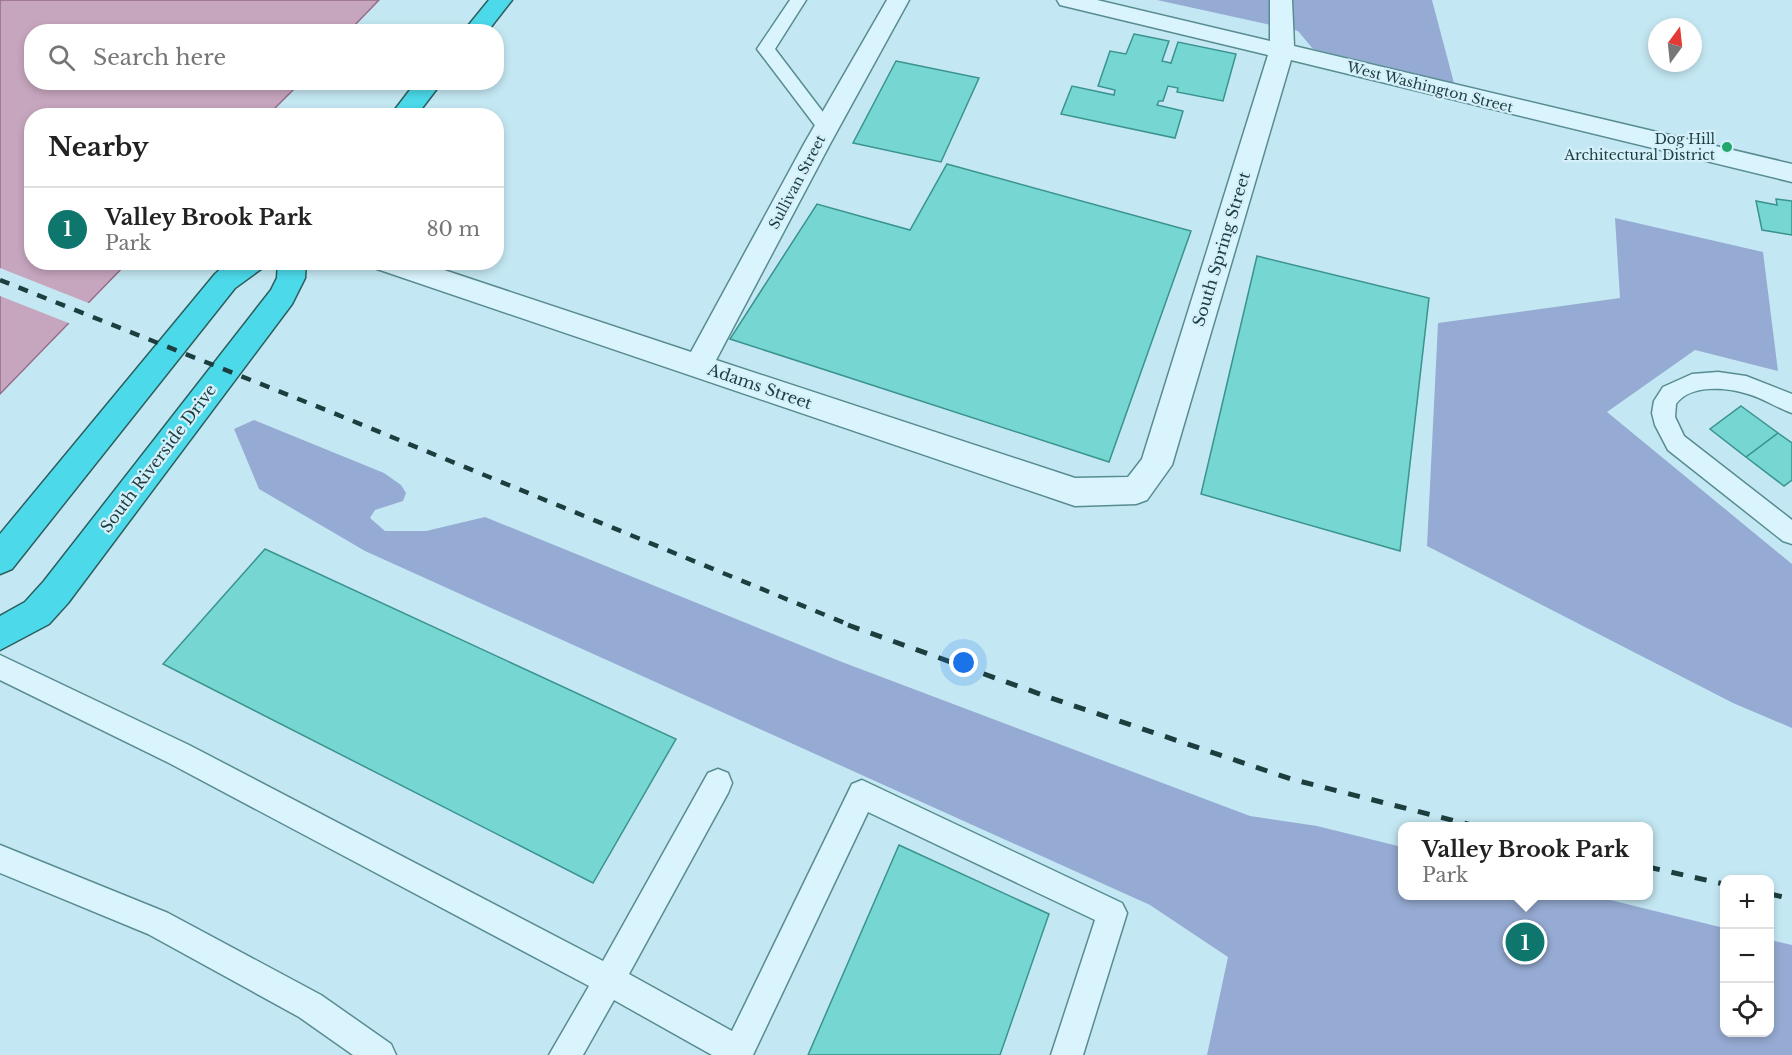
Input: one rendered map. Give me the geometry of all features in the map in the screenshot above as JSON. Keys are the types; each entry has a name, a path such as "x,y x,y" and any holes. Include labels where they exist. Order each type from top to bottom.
{"highway":[{"path":"481,24 501,0"},
{"path":"409,108 423,90"},
{"path":"0,559 225,281 237,270"},
{"name":"South Riverside Drive","path":"0,634 37,613 56,592 282,296 291,278 292,270"}],"street":[{"name":"Sullivan Street","path":"699,365 826,128 898,0"},
{"name":"West Washington Street","path":"1068,0 1282,49 1621,134 1792,173"},
{"name":"South Spring Street","path":"1136,490 1156,465 1282,49 1281,0"},
{"name":"Adams Street","path":"411,270 1075,492 1136,490"}],"lane":[{"path":"798,0 766,49 826,128"},
{"path":"1792,404 1741,383 1708,381 1683,385 1668,395 1663,411 1667,426 1676,443 1792,534"},
{"path":"0,667 179,753 609,980 737,1054 862,794 1112,913 1067,1055"},
{"path":"565,1055 718,783"},
{"path":"0,859 158,923 310,1006 380,1055"}],"shaded area":[{"path":"0,0 379,0 356,24 24,24 24,90 293,90 275,108 24,108 24,270 120,270 0,394"},
{"path":"1157,0 1432,0 1454,83 1313,49 1298,31"},
{"path":"1615,218 1763,252 1778,371 1695,350 1607,412 1792,564 1792,728 1733,703 1427,546 1438,323 1620,298"},
{"path":"254,420 384,473 401,485 406,493 403,501 375,510 370,518 385,531 426,531 485,517 842,662 1250,816 1317,826 1398,846 1398,900 1610,900 1720,927 1720,1037 1774,1037 1774,941 1792,945 1792,1055 1207,1055 1228,957 1150,905 365,551 259,489 234,429"}],"pier":[{"path":"0,268 91,304 71,324 0,296"}],"building":[{"path":"1134,34 1169,41 1162,61 1171,63 1178,42 1236,54 1223,101 1177,92 1178,88 1168,86 1163,101 1159,101 1157,105 1183,111 1175,138 1061,114 1072,86 1114,95 1115,90 1098,86 1110,51 1126,54"},
{"path":"896,61 979,78 941,162 853,143"},
{"path":"947,164 1191,231 1109,462 730,339 817,204 910,230"},
{"path":"1776,199 1792,201 1792,235 1762,230 1756,201 1777,205"},
{"path":"1257,256 1429,298 1400,551 1201,494"},
{"path":"1741,406 1778,433 1746,457 1710,429"},
{"path":"1778,433 1792,443 1792,480 1784,486 1746,457"},
{"path":"265,549 676,739 593,883 163,664"},
{"path":"899,845 1049,914 1000,1055 808,1055"}],"railway":[{"path":"0,280 326,410 852,626"},
{"path":"848,625 1051,698 1291,779 1459,822"},
{"path":"1653,868 1720,883"},
{"path":"1774,895 1792,899"}],"place":[{"name":"Dog Hill Architectural District","path":"1727,147"},
{"name":"Valley Brook Park","path":"1525,942"}]}
